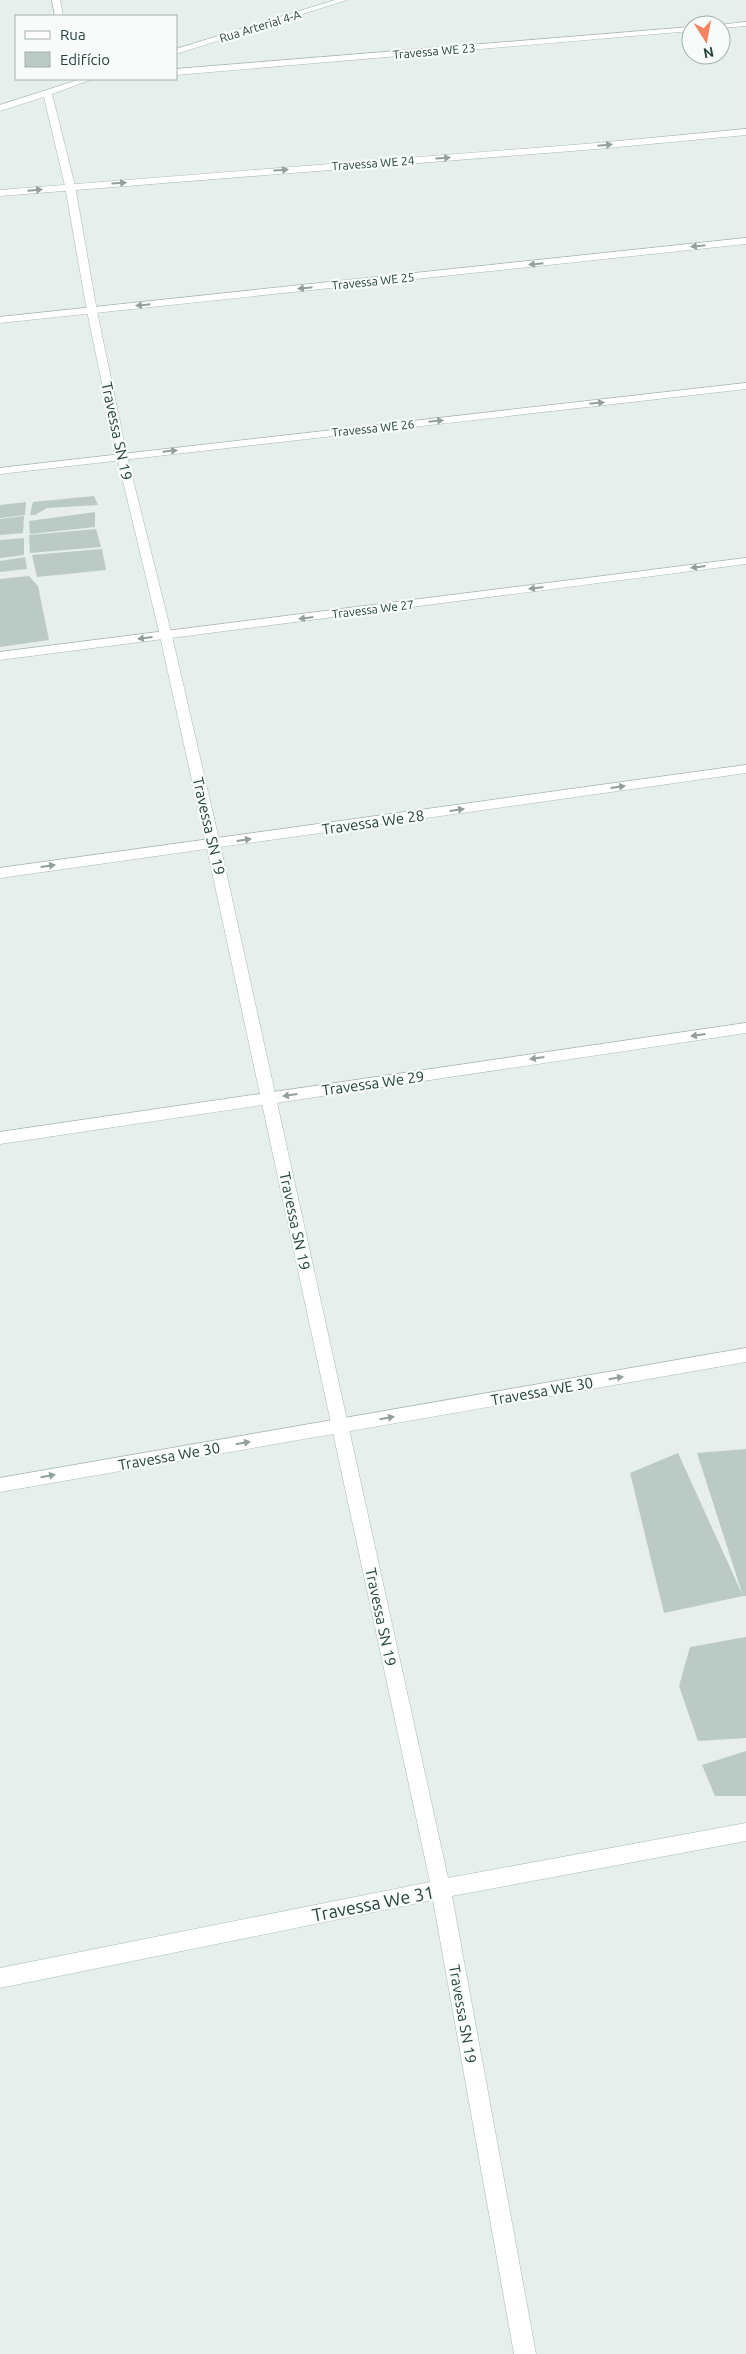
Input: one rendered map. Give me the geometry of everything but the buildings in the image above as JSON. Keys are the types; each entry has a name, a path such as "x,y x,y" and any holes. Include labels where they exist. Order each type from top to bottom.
{"street":[{"path":"56,0 59,15"},
{"name":"Rua Arterial 4-A","path":"178,51 343,0"},
{"path":"731,25 746,24"},
{"name":"Travessa WE 23","path":"178,72 681,30"},
{"path":"0,108 47,93 74,81"},
{"name":"Travessa SN 19","path":"47,93 70,186 92,311 122,456 166,636 213,844 441,1889 525,2354"},
{"name":"Travessa WE 24","path":"0,193 597,146 746,132"},
{"name":"Travessa WE 25","path":"0,320 746,241"},
{"name":"Travessa WE 26","path":"0,471 746,386"},
{"name":"Travessa We 27","path":"0,656 746,561"},
{"name":"Travessa We 28","path":"0,873 746,769"},
{"name":"Travessa We 29","path":"0,1138 746,1028"},
{"name":"Travessa WE 30","path":"339,1427 746,1355"},
{"name":"Travessa We 30","path":"0,1484 339,1427"},
{"name":"Travessa We 31","path":"0,1978 441,1889 746,1832"}]}
